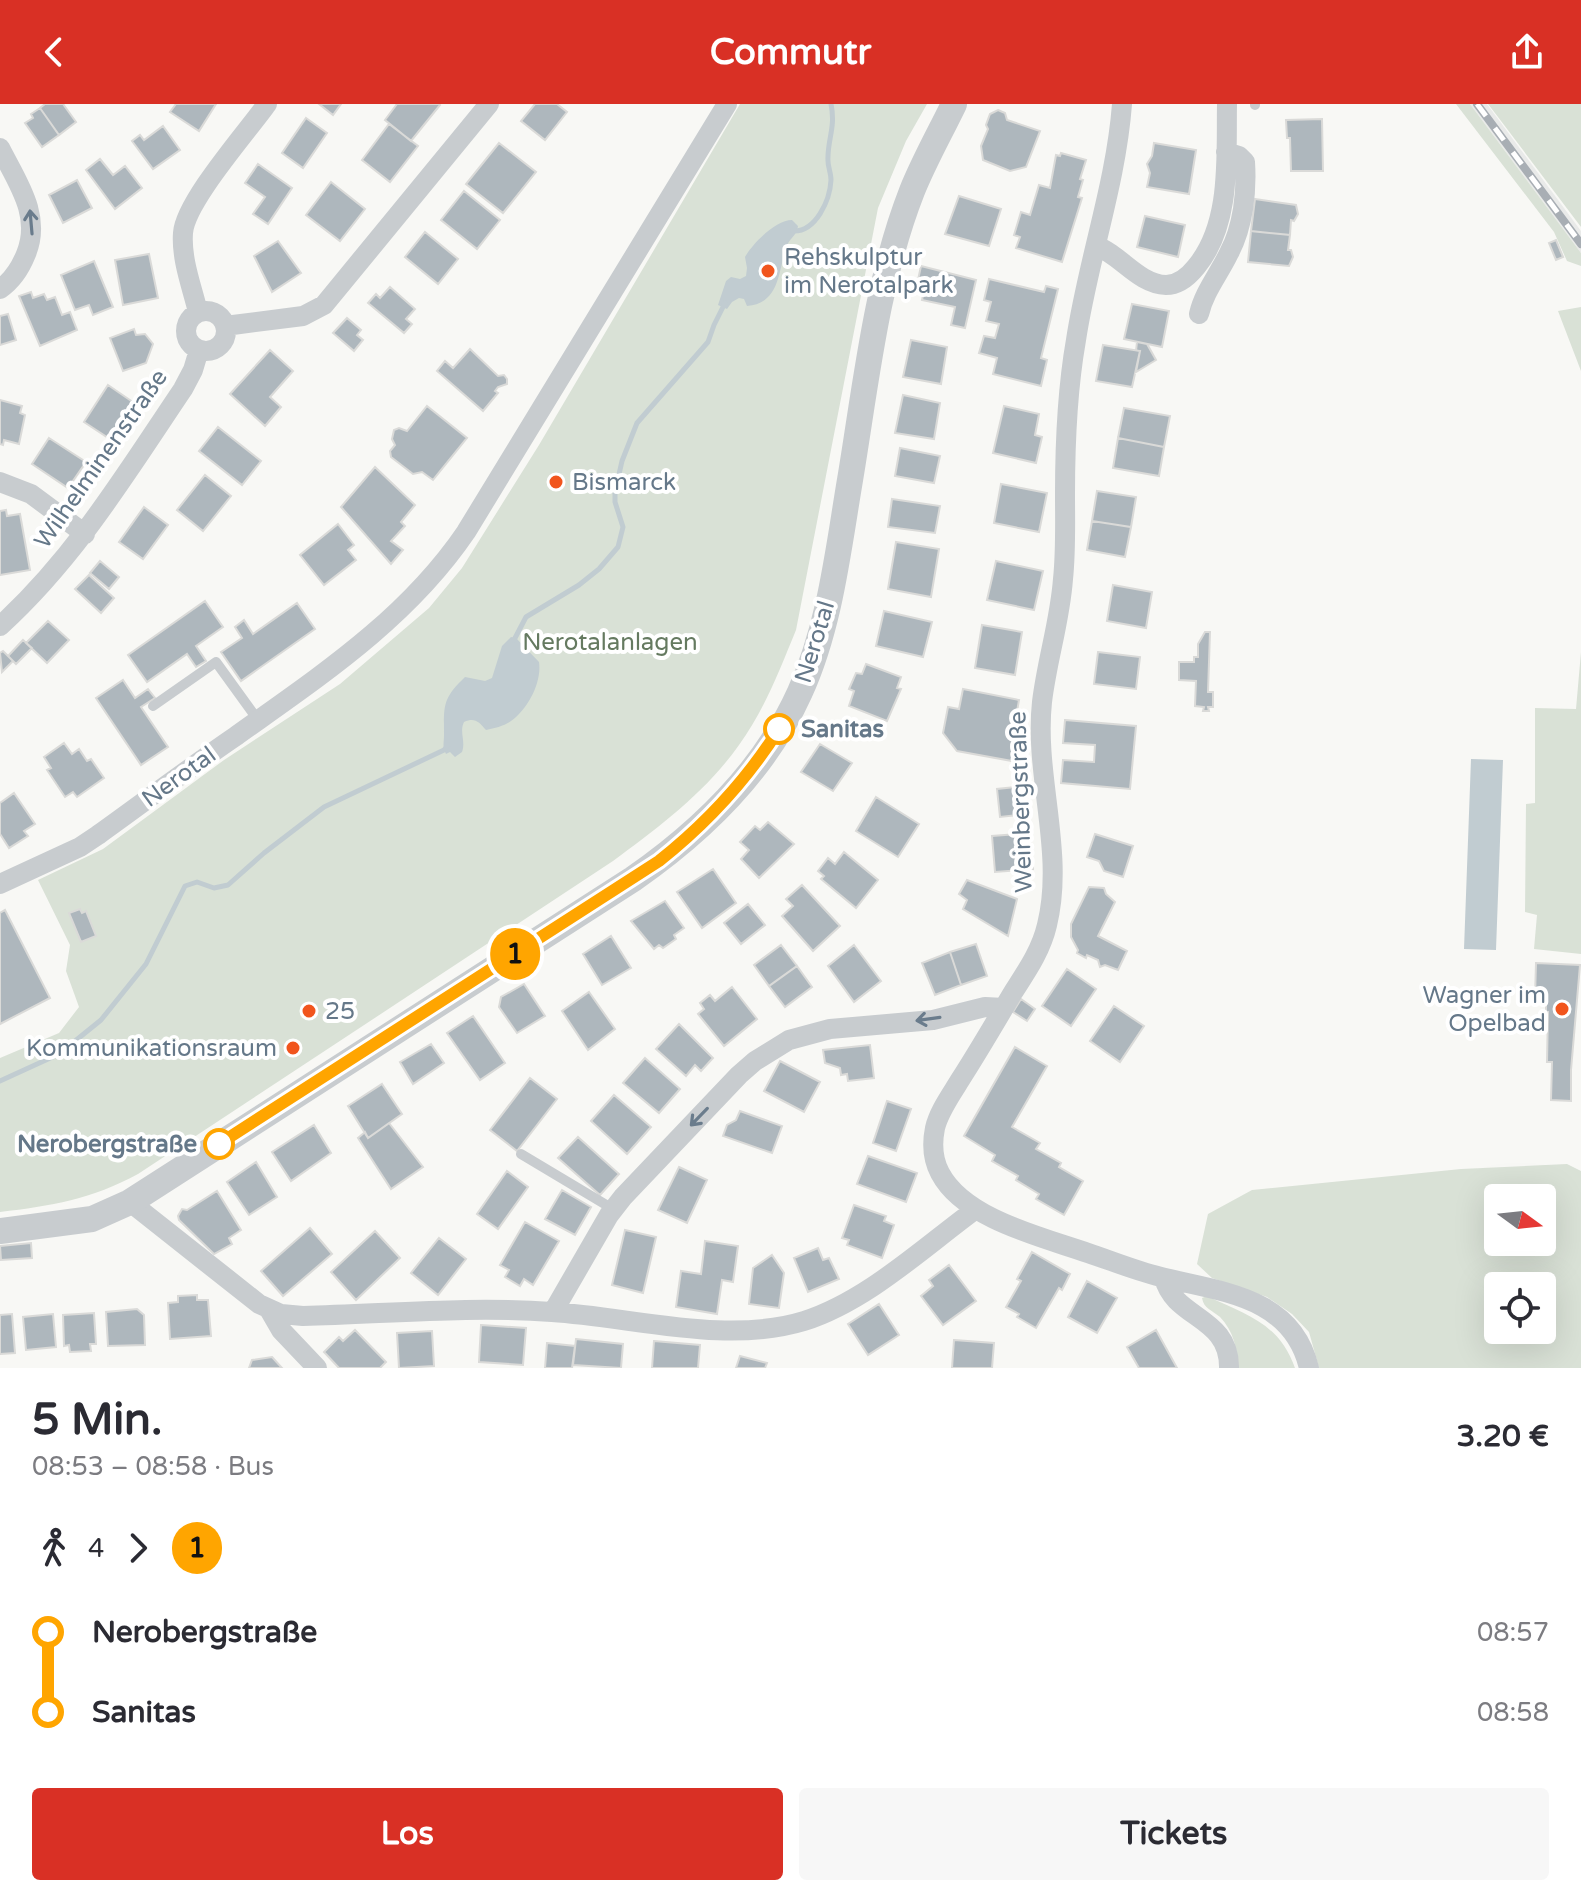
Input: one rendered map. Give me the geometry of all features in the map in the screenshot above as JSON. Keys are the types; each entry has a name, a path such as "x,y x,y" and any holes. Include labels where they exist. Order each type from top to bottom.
{"street":[{"path":"198,312 183,253 184,222 267,104"},
{"path":"225,326 303,316 324,305 489,104"},
{"name":"Nerotal","path":"0,884 80,847 367,641 433,577 451,554 727,104"},
{"name":"Nerotal","path":"0,1231 92,1219 130,1202 633,879 687,839 744,780 799,694 815,653 838,552 876,322 912,193 954,104"},
{"name":"Weinbergstraße","path":"976,1209 949,1186 940,1173 933,1141 942,1111 1040,949 1050,913 1052,864 1040,747 1042,700 1061,609 1064,576 1066,423 1085,285 1117,151 1122,104"},
{"path":"1096,246 1111,252 1149,280 1167,285 1178,283 1200,263 1214,238 1223,196 1227,104"},
{"path":"0,148 27,202 33,227 22,265 0,289"},
{"path":"1199,314 1241,222 1245,162 1239,156 1226,152"},
{"path":"212,311 225,326 221,344 211,350 199,350 188,341 188,321 198,312 212,311"},
{"name":"Wilhelminenstraße","path":"0,626 46,581 85,534 183,389 199,350"},
{"path":"0,482 31,494 85,534"},
{"path":"553,1312 613,1209 755,1061 789,1040 830,1029 933,1020 985,1007 1004,1008"},
{"path":"130,1202 270,1311 281,1330 317,1368"},
{"path":"270,1311 292,1316 441,1309 553,1312 732,1330 768,1329 802,1321 865,1291 976,1209 1010,1226 1164,1278 1220,1290 1267,1308 1294,1332 1309,1368"},
{"path":"1164,1278 1166,1289 1176,1301 1216,1330 1225,1345 1229,1368"}],"lane":[{"path":"153,706 216,662 258,720"},
{"path":"521,1154 613,1209"}],"shaded area":[{"path":"1470,104 1487,104 1581,231 1581,253"},
{"path":"792,220 798,226 787,245 772,293 758,304 747,306 744,299 739,298 727,309 718,305 726,281 731,277 740,279 746,276 745,257 753,245 772,228"},
{"path":"511,637 516,638 539,662 538,678 532,694 523,710 502,726 486,730 476,721 464,722 462,752 455,757 450,752 446,754 444,717 448,697 465,677 485,681 492,678 502,646"},
{"path":"1471,759 1503,760 1496,950 1464,949"}],"green space":[{"name":"Nerotalanlagen","path":"740,104 927,104 906,141 878,208 796,630 771,689 748,732 726,762 696,794 613,861 138,1174 104,1190 71,1200 0,1212 0,1058 59,1033 79,1007 66,971 70,945 38,880 103,849 224,760 340,684 429,608 462,568 539,445"},
{"path":"1456,104 1470,104 1581,253 1581,266 1567,261 1554,232"},
{"path":"1488,104 1581,104 1581,227 1498,117"},
{"path":"1581,307 1581,371 1558,311"},
{"path":"1581,652 1581,954 1534,949 1537,915 1525,912 1526,804 1535,803 1535,708 1576,709"},
{"path":"1567,1164 1581,1171 1581,1368 1319,1368 1309,1332 1292,1314 1267,1297 1212,1278 1197,1264 1208,1214 1252,1190 1461,1169"},
{"path":"1207,1296 1248,1315 1271,1330 1295,1368 1238,1368 1231,1334 1225,1322 1205,1305 1202,1298"}],"building":[{"path":"45,104 63,104 76,122 59,135 40,108"},
{"path":"176,104 216,104 199,131 170,112"},
{"path":"319,104 341,104 333,115"},
{"path":"397,104 440,105 411,141 385,120"},
{"path":"535,104 557,104 567,112 545,140 521,121"},
{"path":"40,108 59,135 42,147 25,123"},
{"path":"998,110 1005,113 1007,120 1040,131 1026,167 1010,171 983,160 981,146 988,129 986,125 990,114"},
{"path":"306,118 327,133 303,168 282,153"},
{"path":"1322,119 1323,171 1291,171 1286,120"},
{"path":"389,124 418,146 390,182 362,160"},
{"path":"163,126 180,150 153,169 132,141 140,135 144,140"},
{"path":"499,143 536,172 503,213 466,184"},
{"path":"1154,143 1196,150 1189,194 1147,187 1150,173 1147,164"},
{"path":"1061,153 1086,160 1078,197 1082,198 1062,262 1016,248 1020,237 1014,235 1021,212 1030,215 1039,185 1050,188 1056,155 1060,156"},
{"path":"100,159 113,175 125,166 142,188 115,209 86,170"},
{"path":"258,164 292,188 268,224 253,214 265,197 245,183"},
{"path":"77,180 92,208 63,223 49,195"},
{"path":"331,182 365,209 340,241 306,215"},
{"path":"464,191 500,220 477,249 441,220"},
{"path":"959,196 1001,209 989,246 945,234"},
{"path":"1255,199 1296,205 1298,214 1294,221 1291,220 1290,235 1251,231"},
{"path":"1145,216 1185,225 1178,257 1137,247"},
{"path":"1251,231 1290,235 1288,250 1291,250 1293,257 1289,266 1248,262"},
{"path":"425,232 458,259 438,284 405,257"},
{"path":"1556,240 1563,257 1556,260 1549,243"},
{"path":"278,241 301,273 272,292 254,256"},
{"path":"149,254 158,298 123,305 115,260"},
{"path":"94,261 113,307 93,315 89,305 75,310 61,275"},
{"path":"921,266 976,280 965,328 951,325 955,307 922,300 926,282 918,280"},
{"path":"989,279 1044,292 1046,286 1058,289 1041,358 1047,360 1041,386 993,374 997,358 979,353 984,336 995,338 999,324 986,321 991,302 984,300"},
{"path":"390,287 415,309 406,319 412,324 404,333 368,303 376,294 380,298"},
{"path":"31,292 33,298 44,294 47,300 55,297 62,315 70,312 77,330 40,346 19,296"},
{"path":"1132,304 1169,311 1162,347 1124,339"},
{"path":"8,314 16,340 0,345 0,316"},
{"path":"347,318 361,330 357,335 363,340 354,351 333,333"},
{"path":"134,329 136,335 145,334 153,344 146,363 123,371 110,338"},
{"path":"911,340 947,347 941,384 903,377"},
{"path":"1137,342 1147,344 1156,360 1136,372 1140,351 1136,351"},
{"path":"1103,345 1140,351 1132,387 1096,381"},
{"path":"470,349 498,376 504,375 507,379 507,384 498,387 495,391 498,393 483,411 437,371 445,361 453,368"},
{"path":"270,350 293,371 270,397 281,407 265,426 230,394"},
{"path":"108,385 140,407 116,443 84,422"},
{"path":"903,395 940,403 934,439 895,433"},
{"path":"0,400 22,406 20,413 25,415 19,444 4,440 3,445 0,444"},
{"path":"427,406 467,438 433,480 422,472 413,474 391,457 390,451 395,445 392,439 394,430 407,431"},
{"path":"1004,406 1039,414 1035,435 1042,437 1036,463 993,453"},
{"path":"1124,408 1170,416 1164,447 1118,438"},
{"path":"218,427 261,461 242,485 199,451"},
{"path":"49,438 86,462 68,488 32,464"},
{"path":"1118,438 1164,447 1159,476 1113,468"},
{"path":"900,448 940,456 934,483 895,476"},
{"path":"375,467 415,505 401,522 405,526 391,541 403,550 391,564 341,507"},
{"path":"205,475 231,496 203,531 177,510"},
{"path":"1001,484 1047,493 1039,532 994,523"},
{"path":"1097,491 1136,497 1131,527 1092,521"},
{"path":"892,499 940,506 935,533 888,527"},
{"path":"144,507 168,525 143,559 119,542"},
{"path":"6,510 7,516 20,514 30,570 0,575 0,511"},
{"path":"1092,521 1131,527 1125,557 1087,550"},
{"path":"338,524 354,545 348,550 356,560 324,585 300,555"},
{"path":"896,542 939,549 931,597 888,589"},
{"path":"100,561 119,577 109,589 90,573"},
{"path":"996,561 1043,571 1034,610 987,600"},
{"path":"89,575 114,598 101,613 75,589"},
{"path":"1113,585 1152,592 1146,628 1107,621"},
{"path":"205,601 223,627 196,646 206,661 196,667 187,654 147,682 128,655"},
{"path":"297,603 315,629 241,681 221,652 242,638 235,627 244,620 253,634"},
{"path":"884,611 932,622 923,657 876,646"},
{"path":"48,621 69,640 47,663 26,643"},
{"path":"982,625 1022,632 1015,675 975,668"},
{"path":"1205,632 1210,632 1208,692 1213,692 1213,707 1208,707 1209,711 1195,706 1196,681 1179,680 1179,662 1194,662 1194,657 1198,657 1198,644"},
{"path":"23,640 32,648 16,664 8,656"},
{"path":"3,651 13,661 2,672 0,653"},
{"path":"1098,652 1140,657 1136,689 1094,684"},
{"path":"866,664 901,677 897,688 901,689 887,721 849,706 854,691 849,689 856,673 862,674"},
{"path":"123,680 135,698 148,689 155,698 141,707 168,747 141,765 96,698"},
{"path":"963,689 1019,700 1015,723 1019,724 1012,761 957,751 943,733 948,707 959,709"},
{"path":"1065,720 1136,726 1130,789 1061,783 1063,760 1094,762 1095,745 1063,743"},
{"path":"64,743 72,754 79,749 87,761 91,759 104,778 77,797 73,792 65,797 47,770 51,768 44,757"},
{"path":"820,744 852,763 833,791 801,772"},
{"path":"1025,786 1028,814 1000,817 997,789"},
{"path":"14,793 35,824 24,831 28,836 9,848 0,834 0,803"},
{"path":"876,797 919,824 898,857 856,831"},
{"path":"768,822 794,844 759,878 741,859 749,850 740,842 755,826 760,830"},
{"path":"1030,833 1033,869 995,872 992,836"},
{"path":"1095,834 1133,846 1123,877 1104,871 1099,861 1087,857"},
{"path":"844,852 878,880 856,908 821,879 824,876 818,871 828,858 835,864"},
{"path":"713,869 736,903 702,928 677,892"},
{"path":"967,880 1017,899 1008,936 963,909 967,900 959,894"},
{"path":"802,885 840,926 813,951 782,916 793,906 786,899"},
{"path":"1089,887 1104,888 1115,902 1098,936 1127,951 1118,970 1105,965 1100,967 1098,960 1077,953 1071,937 1071,924"},
{"path":"665,901 684,928 674,935 676,939 663,948 659,945 654,949 631,921"},
{"path":"748,904 765,925 741,944 724,923"},
{"path":"80,909 82,913 86,911 96,936 81,942 69,913"},
{"path":"5,910 50,998 0,1024 0,913"},
{"path":"611,936 631,968 602,985 583,954"},
{"path":"976,944 987,976 961,985 950,952"},
{"path":"781,945 797,966 769,986 754,965"},
{"path":"854,945 881,981 854,1002 828,966"},
{"path":"950,952 961,985 935,995 922,963"},
{"path":"1536,963 1580,965 1571,1101 1551,1100 1552,1062 1547,1062 1548,1012 1546,997 1535,997"},
{"path":"797,966 812,987 785,1007 769,986"},
{"path":"1067,969 1096,989 1071,1026 1042,1006"},
{"path":"524,984 545,1016 517,1033 499,1007 501,997"},
{"path":"732,987 757,1019 724,1046 698,1014 704,1009 700,1003 710,995 715,1001"},
{"path":"589,992 615,1029 588,1050 562,1011"},
{"path":"1021,999 1035,1009 1027,1021 1013,1012"},
{"path":"1114,1006 1144,1026 1120,1062 1090,1041"},
{"path":"473,1016 505,1063 480,1080 447,1033"},
{"path":"679,1024 713,1058 701,1071 695,1065 686,1076 656,1049"},
{"path":"431,1044 444,1063 413,1084 400,1062"},
{"path":"870,1045 874,1078 848,1081 847,1074 841,1075 840,1068 825,1063 823,1050"},
{"path":"1015,1047 1047,1066 1012,1127 1040,1143 1036,1149 1061,1163 1059,1167 1083,1181 1064,1215 1036,1199 1039,1194 1016,1180 1018,1176 992,1161 995,1155 964,1136"},
{"path":"645,1058 680,1089 659,1113 623,1083"},
{"path":"780,1061 820,1082 804,1112 764,1091"},
{"path":"530,1078 557,1099 517,1151 490,1130"},
{"path":"382,1084 402,1114 368,1138 348,1106"},
{"path":"614,1095 651,1127 627,1154 591,1121"},
{"path":"887,1101 911,1109 896,1151 873,1143"},
{"path":"740,1111 782,1126 772,1153 723,1136 727,1125 736,1120"},
{"path":"389,1123 423,1167 391,1189 358,1138 365,1132 368,1138"},
{"path":"314,1125 331,1153 291,1181 272,1152"},
{"path":"578,1137 619,1174 600,1195 558,1158"},
{"path":"868,1156 917,1173 906,1202 857,1184"},
{"path":"256,1162 277,1197 249,1215 227,1182"},
{"path":"679,1167 707,1180 687,1223 658,1210"},
{"path":"507,1171 528,1187 498,1229 477,1214"},
{"path":"562,1190 591,1207 575,1235 545,1219"},
{"path":"217,1191 241,1230 229,1238 232,1244 214,1254 178,1216 182,1209 187,1210"},
{"path":"854,1205 886,1216 884,1221 894,1225 882,1258 847,1245 849,1240 842,1238"},
{"path":"525,1222 559,1241 533,1285 524,1279 520,1286 505,1277 509,1270 500,1265"},
{"path":"310,1228 332,1254 283,1296 261,1271"},
{"path":"625,1230 656,1237 643,1293 612,1285"},
{"path":"375,1231 400,1258 356,1300 331,1272"},
{"path":"439,1238 466,1259 438,1295 411,1273"},
{"path":"705,1241 738,1246 733,1282 722,1280 717,1314 676,1307 681,1271 701,1274"},
{"path":"31,1243 32,1258 1,1260 0,1246"},
{"path":"818,1248 823,1260 829,1258 839,1279 808,1292 794,1258"},
{"path":"1032,1252 1070,1274 1036,1328 1006,1307 1021,1281 1017,1279"},
{"path":"772,1255 784,1273 779,1308 749,1304 753,1268"},
{"path":"949,1265 976,1301 943,1325 921,1296 933,1286 929,1280"},
{"path":"1087,1281 1117,1298 1097,1333 1068,1317"},
{"path":"197,1295 197,1300 208,1300 211,1336 170,1339 168,1303 178,1302 178,1296"},
{"path":"879,1304 899,1335 868,1355 848,1324"},
{"path":"137,1309 144,1315 145,1345 108,1346 106,1312"},
{"path":"94,1313 96,1344 90,1344 91,1351 70,1352 69,1345 64,1346 63,1315"},
{"path":"12,1314 15,1353 0,1354 0,1315"},
{"path":"53,1314 56,1347 26,1350 23,1317"},
{"path":"481,1325 526,1328 523,1365 479,1362"},
{"path":"355,1330 386,1362 380,1368 339,1368 324,1352 339,1337 343,1341"},
{"path":"1156,1330 1177,1368 1139,1368 1127,1347"},
{"path":"432,1331 434,1366 399,1368 397,1333"},
{"path":"576,1339 623,1344 621,1368 573,1365"},
{"path":"954,1340 994,1343 992,1368 952,1368"},
{"path":"654,1341 700,1345 698,1368 652,1368"},
{"path":"547,1343 575,1346 572,1368 545,1368"},
{"path":"740,1356 767,1363 765,1368 736,1368"},
{"path":"272,1357 282,1368 249,1368 252,1360"}],"waterway":[{"path":"793,231 801,230 815,221 828,197 831,180 828,161 831,104"},
{"path":"514,640 526,617 579,585 599,569 618,547 623,527 615,492 622,461 637,423 708,342 725,303"},
{"path":"0,1081 59,1054 101,1020 146,964 185,886 197,882 214,888 228,885 324,807 444,750 448,745"}],"railway":[{"path":"1477,104 1581,244"}],"bus line":[{"name":"1","path":"219,1144 659,861 716,812 744,780 779,729"}],"place":[{"name":"Rehskulptur im Nerotalpark","path":"768,271"},
{"name":"Bismarck","path":"556,482"},
{"name":"Sanitas","path":"779,729"},
{"name":"Wagner im Opelbad","path":"1562,1009"},
{"name":"25","path":"309,1011"},
{"name":"Kommunikationsraum","path":"293,1048"},
{"name":"Nerobergstraße","path":"219,1144"}]}
